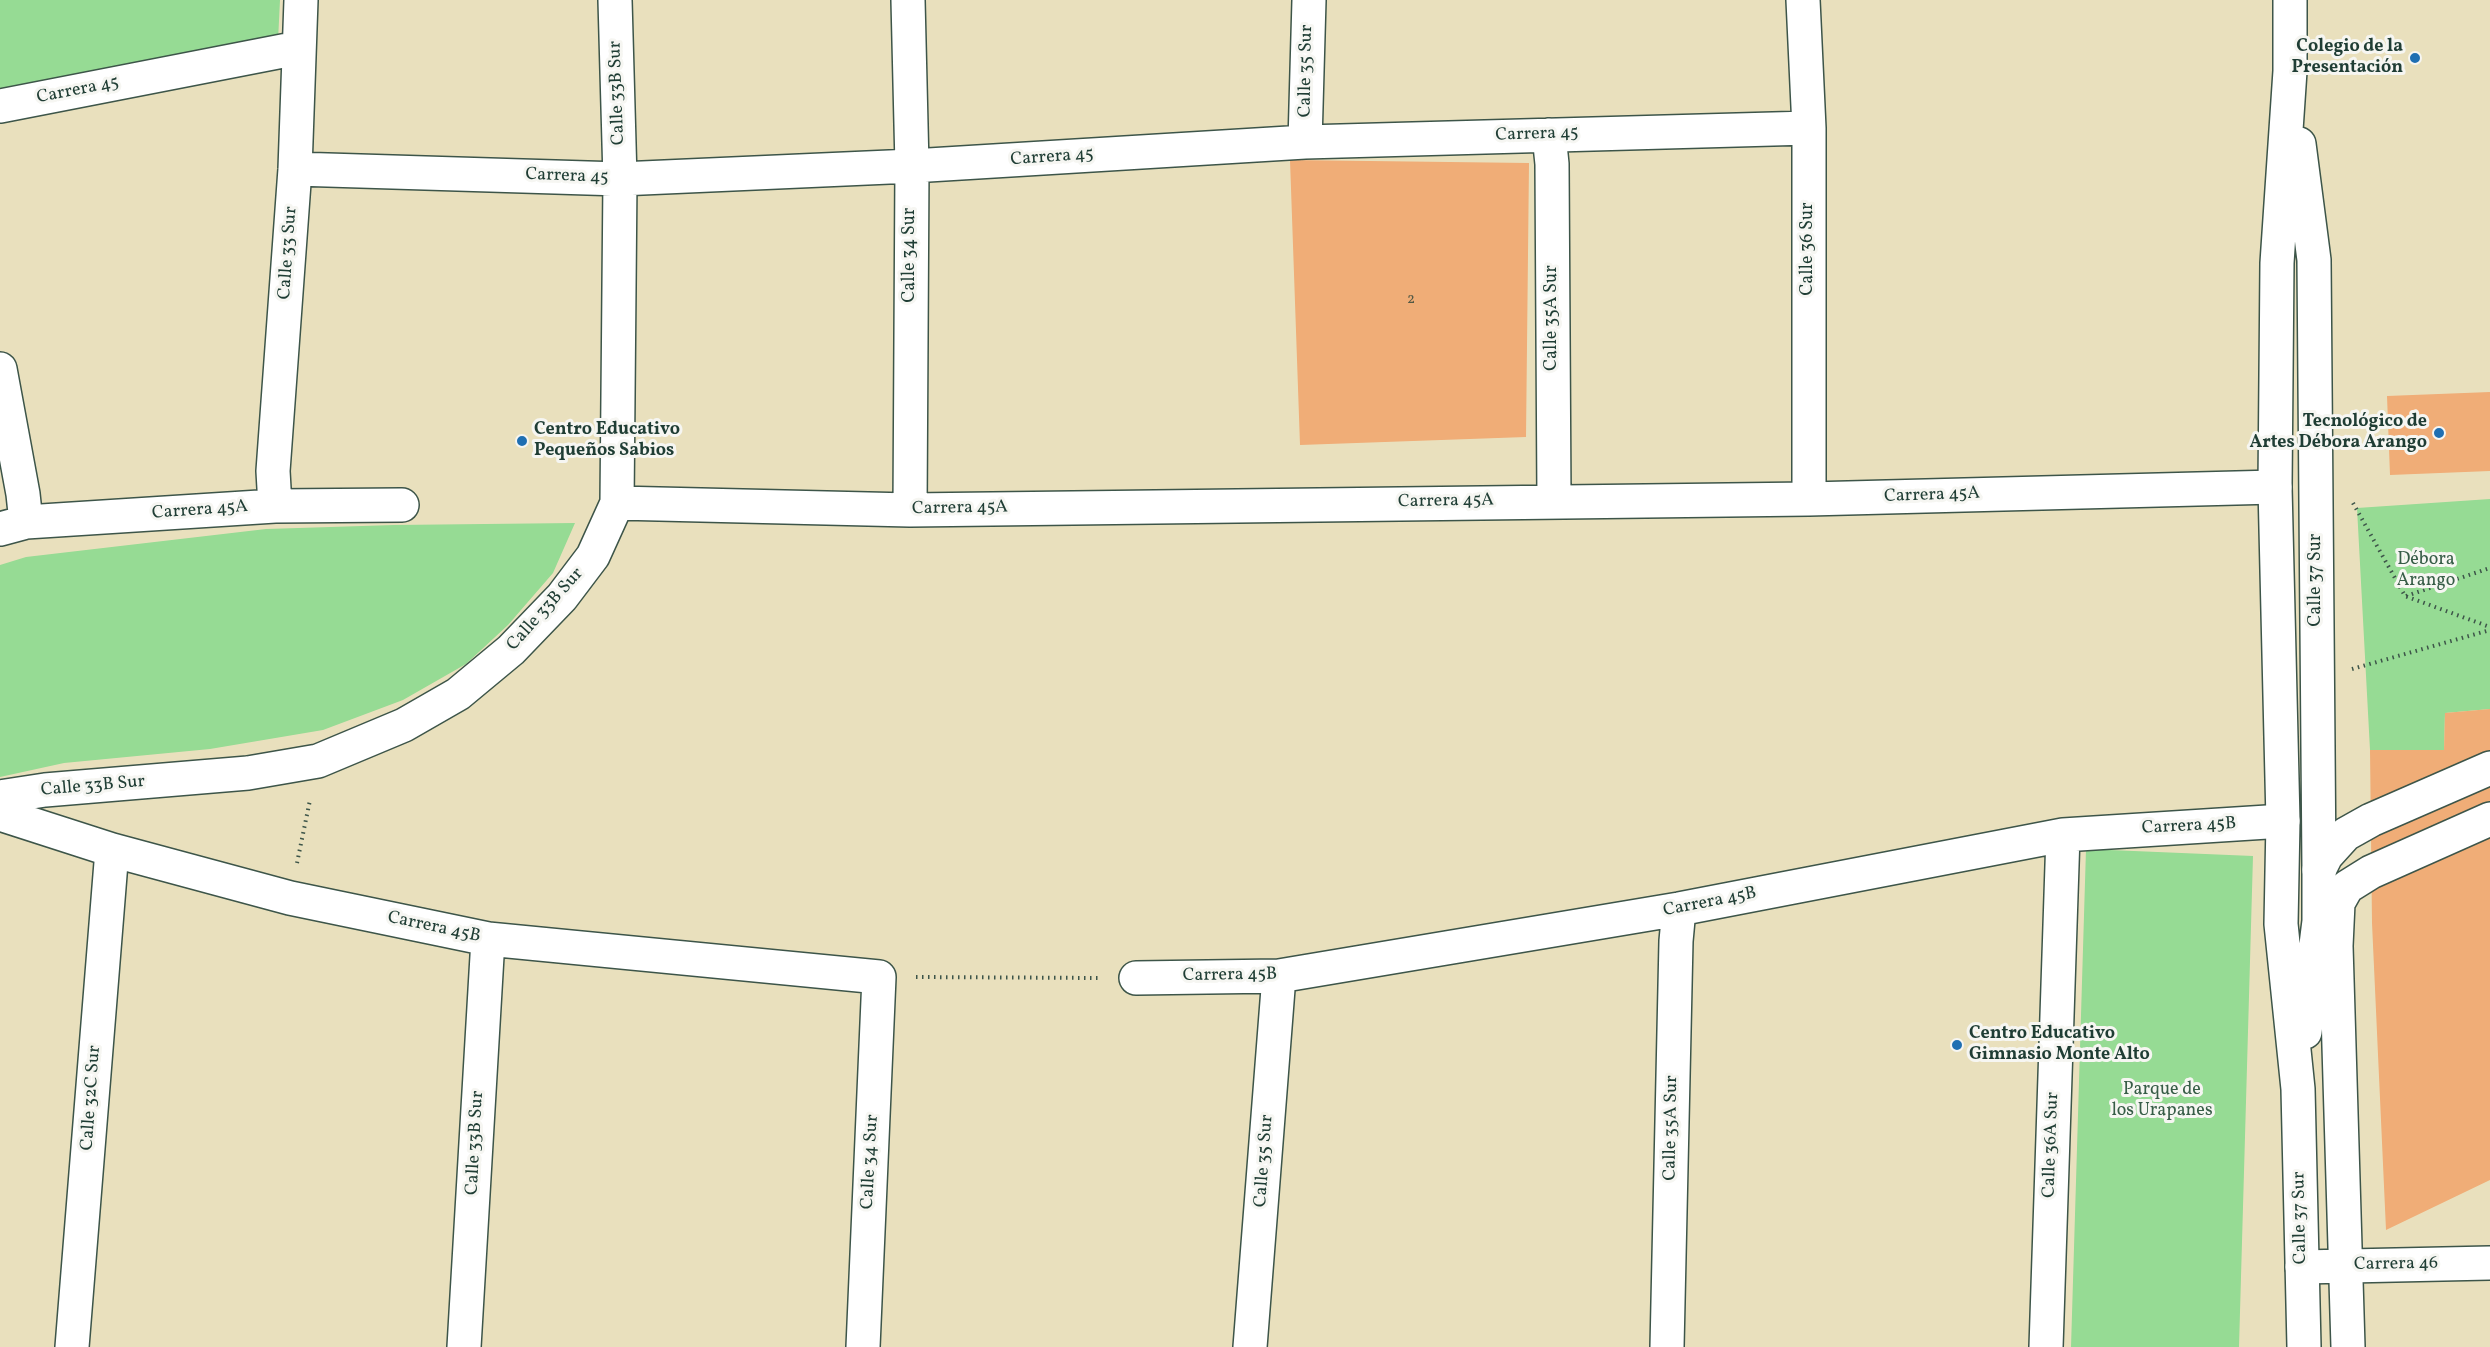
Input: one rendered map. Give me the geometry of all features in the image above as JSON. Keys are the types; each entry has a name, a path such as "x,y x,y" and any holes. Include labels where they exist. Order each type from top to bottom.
{"street":[{"name":"Calle 33 Sur","path":"274,506 273,471 295,169 301,0"},
{"name":"Calle 33B Sur","path":"0,796 45,790 248,773 318,761 404,725 458,694 511,650 562,597 593,556 617,503 621,179 615,0"},
{"name":"Calle 34 Sur","path":"908,0 912,166 910,510"},
{"name":"Calle 35 Sur","path":"1305,142 1309,0"},
{"name":"Calle 36 Sur","path":"1803,0 1809,128 1809,499"},
{"name":"Calle 37 Sur","path":"2290,0 2290,71 2277,262 2275,487 2283,821 2281,924 2298,1089 2304,1347"},
{"name":"Carrera 45","path":"0,106 298,48"},
{"name":"Calle 37 Sur","path":"2290,71 2314,260 2319,870 2319,921 2298,1089"},
{"name":"Carrera 45","path":"295,169 621,179 912,166 1305,142 1809,128"},
{"name":"Calle 35A Sur","path":"1549,135 1552,164 1554,501"},
{"path":"0,369 23,494 13,525"},
{"name":"Carrera 45A","path":"617,503 910,510 1809,499 2275,487"},
{"name":"Carrera 45A","path":"13,525 274,506 402,505"},
{"path":"2319,870 2326,856 2346,834 2371,820 2490,768"},
{"name":"Carrera 45B","path":"0,814 112,849 290,898 488,939 879,977"},
{"path":"2348,1347 2336,946 2337,903 2347,887 2371,872 2490,819"},
{"name":"Carrera 45B","path":"1136,978 1279,976 1680,909 2063,835 2283,821"},
{"name":"Calle 36A Sur","path":"2046,1347 2063,835"},
{"name":"Calle 32C Sur","path":"72,1347 112,849"},
{"name":"Calle 35A Sur","path":"1667,1347 1676,941 1680,909"},
{"name":"Calle 33B Sur","path":"464,1347 488,939"},
{"name":"Calle 35 Sur","path":"1250,1347 1279,976"},
{"name":"Calle 34 Sur","path":"863,1347 879,977"},
{"name":"Carrera 46","path":"2302,1267 2490,1263"}],"path":[{"path":"2350,500 2357,508 2405,596 2490,628"},
{"path":"2405,596 2490,568"},
{"path":"2349,670 2490,628"},
{"path":"290,898 318,761"},
{"path":"879,977 1136,978"}],"green space":[{"path":"0,0 280,0 278,41 0,94"},
{"name":"Débora Arango","path":"2490,499 2490,709 2445,713 2444,750 2370,750 2357,508"},
{"path":"575,523 553,573 508,625 466,664 403,700 323,730 210,749 64,763 0,777 0,565 26,557 266,529"},
{"name":"Parque de los Urapanes","path":"2086,849 2253,856 2239,1347 2071,1347"}],"building":[{"path":"1290,160 1529,163 1526,437 1300,445"},
{"name":"Tecnológico de Artes Débora Arango","path":"2490,392 2490,471 2390,475 2387,396"},
{"path":"2490,709 2490,1180 2386,1230 2372,923 2370,750 2444,750 2445,713"}],"place":[{"name":"Colegio de la Presentación","path":"2415,58"},
{"name":"Tecnológico de Artes Débora Arango","path":"2439,433"},
{"name":"Centro Educativo Pequeños Sabios","path":"522,441"},
{"name":"Centro Educativo Gimnasio Monte Alto","path":"1957,1045"}]}
